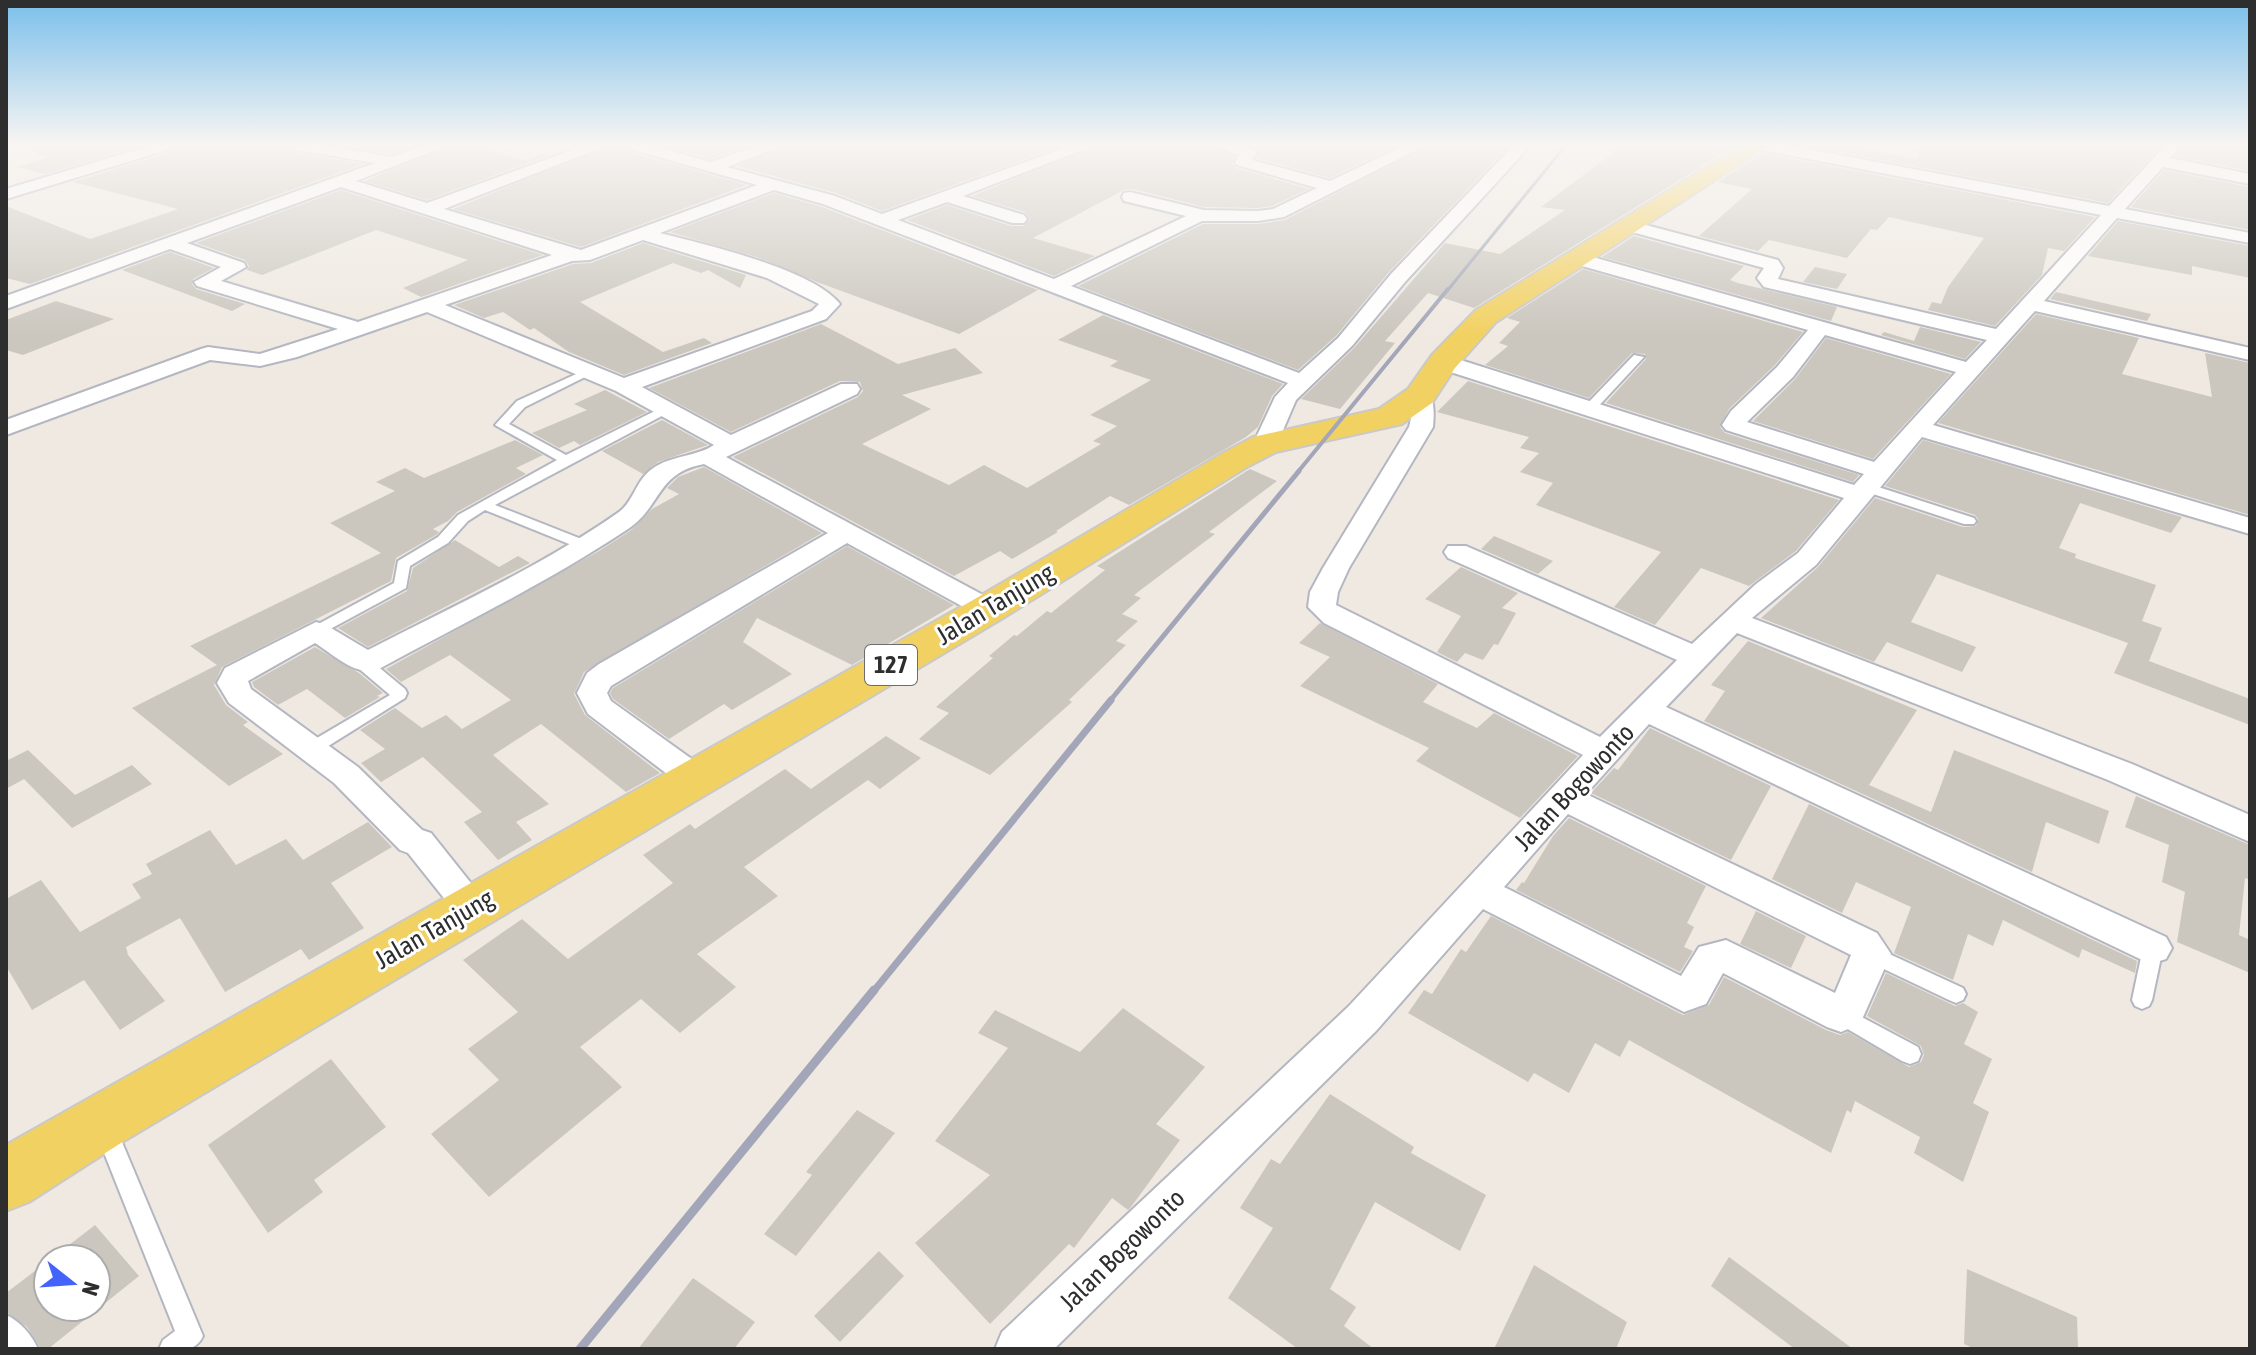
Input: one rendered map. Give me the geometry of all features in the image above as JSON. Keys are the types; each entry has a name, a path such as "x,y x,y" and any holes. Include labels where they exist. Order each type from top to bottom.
{"main road":[{"name":"Jalan Tanjung","path":"6,1180 102,1121 988,609 1235,460 1265,444 1390,417 1432,379 1486,316 1655,208"}],"street":[{"path":"6,303 282,208"},
{"path":"6,428 184,360 208,353 260,360 570,255 594,254 712,208"},
{"path":"847,208 1304,382"},
{"path":"882,220 913,208"},
{"path":"984,208 1018,219"},
{"path":"1176,208 1203,215 1266,217 1286,208"},
{"path":"1265,444 1286,397 1345,342 1398,278 1464,208"},
{"path":"2095,208 2250,238"},
{"name":"Jalan Bogowonto","path":"1019,1349 1362,1019 1604,752 1732,621 1807,559 1869,485 2118,208"},
{"path":"428,209 570,255"},
{"path":"1056,286 1203,215"},
{"path":"1627,225 1771,264 1774,268 1766,278 1771,283 2002,337"},
{"path":"624,386 819,315 830,304 812,290 777,276 646,235"},
{"path":"177,246 237,267 204,282 359,329"},
{"path":"1575,258 1972,370"},
{"path":"6,287 31,294"},
{"path":"2031,304 2250,354"},
{"path":"427,305 585,373 624,386 667,410 721,450"},
{"path":"1821,327 1785,372 1739,416 1734,425 1869,485"},
{"path":"1604,752 1334,617 1322,607 1324,592 1336,568 1421,427 1432,379 1590,408 1869,485"},
{"path":"472,907 419,842 412,841 346,775 240,696 232,683 243,670 316,631 363,663 584,545 632,514 644,501 654,480 849,389"},
{"path":"1920,429 2250,526"},
{"path":"721,450 717,462 988,609"},
{"path":"695,778 599,707 592,693 598,680 848,532"},
{"path":"1457,552 1698,658"},
{"path":"1732,621 2120,772 2250,829"},
{"path":"1646,710 2155,940"},
{"path":"1478,890 1684,996 1692,992 1712,958 1726,956 1841,1015 1846,1012 1872,954 1864,944 1563,797"}],"lane":[{"path":"1590,408 1638,357"},
{"path":"566,460 501,425 521,404 585,373"},
{"path":"316,631 401,585 403,564 443,540 463,518 566,460 667,410"},
{"path":"1869,485 1969,521"},
{"path":"484,505 584,545"},
{"path":"311,749 397,698 399,693 363,663"},
{"path":"2142,1000 2155,940"},
{"path":"1872,954 1956,994"},
{"path":"1841,1015 1910,1054"},
{"path":"102,1121 190,1336 172,1349"},
{"path":"6,1328 25,1349"}],"building":[{"path":"6,208 90,239 178,209 175,208 240,208 30,284 6,278"},
{"path":"291,208 398,208 543,255 421,297 403,288 468,260 376,230 262,275 247,270 249,266 245,260 196,243"},
{"path":"455,208 685,208 581,247"},
{"path":"733,208 825,208 1038,290 959,334 757,257 670,232"},
{"path":"938,208 957,208 1011,226 1024,226 1030,219 1025,212 1013,208 1089,208 1033,238 1095,256 1054,276 907,220"},
{"path":"1308,208 1450,208 1389,272 1336,336 1298,370 1078,286 1203,224 1258,224 1285,220"},
{"path":"1551,208 1634,208 1474,308 1428,293 1385,341 1395,343 1340,409 1301,399 1354,348 1445,243 1500,254 1565,210"},
{"path":"1730,208 2049,208 2095,217 2064,251 2048,248 2042,275 1995,326 1928,310 1932,302 1941,304 1948,287 1984,238 1889,217 1877,230 1871,229 1847,258 1769,240 1758,251 1699,236"},
{"path":"2137,208 2250,208 2250,230"},
{"path":"2118,221 2250,246 2250,278 2192,266 2192,275 2088,256"},
{"path":"1634,236 1744,266 1730,280 1738,283 1837,307 1831,321 1602,257"},
{"path":"643,243 746,275 740,288 708,270 701,273 673,263 580,302 663,352 704,338 712,343 624,375 569,352 503,312 484,318 454,305 573,264 591,263"},
{"path":"170,252 214,268 193,279 196,289 245,304 232,311 122,270"},
{"path":"1815,267 1847,274 1837,289 1803,282"},
{"path":"1583,269 1803,332 1775,365 1729,409 1720,427 1725,433 1859,475 1853,482 1606,403 1646,359 1645,354 1632,353 1589,398 1485,365 1508,346 1499,343 1520,322 1507,318"},
{"path":"2056,292 2151,314 2147,321 2050,299"},
{"path":"56,301 114,319 23,355 6,350 6,320"},
{"path":"2036,314 2139,338 2122,374 2212,397 2205,353 2250,363 2250,515 1938,423"},
{"path":"1103,315 1283,384 1272,396 1258,427 1246,437 1129,505 1110,496 1012,559 1000,551 954,576 733,457 858,397 863,391 860,382 840,381 731,432 649,388 821,324 898,364 955,348 983,373 902,395 931,409 862,444 949,485 984,465 1027,488 1101,444 1093,441 1117,426 1090,415 1151,380 1110,366 1118,361 1058,340"},
{"path":"1920,327 1981,342 1965,359 1881,335 1884,332 1914,341"},
{"path":"1826,338 1951,374 1873,459 1753,421 1795,379"},
{"path":"1468,381 1839,500 1796,551 1749,586 1701,568 1655,625 1614,607 1661,552 1536,505 1553,483 1520,472 1539,453 1520,448 1529,437 1437,412"},
{"path":"605,390 647,412 580,445 574,441 559,448 532,433 587,410 574,404"},
{"path":"662,420 708,445 658,462 643,474 602,451"},
{"path":"515,440 543,455 516,468 526,474 457,512 433,529 439,532 436,535 396,558 391,581 222,667 214,685 226,705 248,722 243,725 283,754 229,786 132,708 217,665 190,646 381,553 330,523 395,491 376,482 405,468 424,478"},
{"path":"1923,440 2182,517 2171,533 2080,503 2059,548 2076,554 2075,558 2156,585 2142,621 2162,628 2149,661 2250,699 2250,725 2114,673 2128,643 1937,574 1911,622 1976,647 1962,672 1887,642 1874,662 1761,618 1818,567 1875,498 1963,527 1976,526 1978,519 1975,515 1885,486"},
{"path":"704,467 822,533 584,672 574,694 585,715 660,773 626,792 541,724 493,755 549,804 516,822 532,840 498,860 464,822 482,812 423,757 381,782 361,763 385,749 360,730 395,708 422,728 446,715 462,729 511,700 450,655 401,682 386,669 599,551 630,531 652,509 679,494 667,488 678,477"},
{"path":"1250,469 1277,481 1209,532 1215,534 1134,595 1141,598 1122,614 1138,621 1116,641 1126,645 1069,700 1072,702 990,775 919,739 949,713 936,707 993,658 989,656 1014,635 1017,636 1047,611 1051,613 1105,570 1097,566"},
{"path":"1494,536 1553,561 1538,574 1481,549"},
{"path":"455,540 499,567 518,556 530,563 368,647 338,628 407,591 413,568"},
{"path":"847,546 954,605 852,665 757,618 743,642 792,674 732,710 724,704 669,739 613,699 610,693 613,688"},
{"path":"1461,567 1518,593 1502,608 1516,613 1498,645 1494,644 1483,660 1465,653 1457,662 1437,652 1461,616 1425,599"},
{"path":"1320,623 1438,684 1423,702 1477,728 1494,713 1578,756 1520,818 1416,761 1429,748 1300,686 1330,657 1299,643"},
{"path":"1748,641 1917,710 1869,785 1931,812 1954,750 2109,811 2099,844 2046,822 2032,872 1704,721 1725,691 1711,685"},
{"path":"315,647 359,673 383,693 345,718 307,689 278,705 254,687 252,682"},
{"path":"1650,728 1771,786 1731,860 1591,793 1614,768 1618,770"},
{"path":"886,736 921,758 880,789 868,780 744,867 778,896 697,954 736,987 680,1033 641,999 580,1047 622,1087 489,1197 431,1134 499,1080 468,1049 518,1012 463,960 522,919 568,959 673,883 643,855 690,824 695,829 785,769 811,789"},
{"path":"28,750 75,795 132,765 152,784 72,828 24,779 6,789 6,761"},
{"path":"2136,796 2250,845 2250,880 2245,878 2239,935 2250,940 2250,973 2177,942 2185,892 2162,882 2169,845 2125,827"},
{"path":"1809,804 2137,961 2135,973 2082,949 2079,958 2003,920 1993,946 1968,934 1953,980 1894,953 1911,907 1856,882 1842,913 1772,879"},
{"path":"1569,818 1706,886 1687,923 1694,927 1684,947 1693,951 1680,972 1516,890"},
{"path":"368,822 392,847 331,883 364,928 309,960 301,949 225,992 180,918 126,947 128,955 165,1001 120,1030 84,980 32,1010 6,966 6,899 41,880 80,932 141,898 132,884 152,874 146,864 210,830 236,865 286,839 303,860"},
{"path":"1756,911 1806,936 1791,968 1740,944"},
{"path":"1491,916 1683,1015 1709,1005 1724,977 1826,1030 1840,1035 1848,1032 1909,1067 1921,1062 1924,1055 1921,1046 1867,1016 1886,973 1955,1006 1963,1003 1978,1012 1964,1044 1992,1059 1973,1103 1989,1112 1963,1182 1914,1153 1920,1137 1855,1101 1851,1113 1847,1110 1831,1153 1629,1040 1620,1057 1595,1043 1569,1093 1534,1073 1528,1082 1408,1013 1424,990 1432,994 1461,949 1466,952"},
{"path":"1123,1008 1205,1067 1156,1124 1180,1140 1128,1210 1112,1198 1074,1248 1069,1244 990,1324 915,1243 990,1175 935,1141 1008,1048 978,1033 995,1010 1080,1052"},
{"path":"331,1059 386,1127 314,1180 323,1192 268,1233 208,1145"},
{"path":"1330,1094 1414,1147 1411,1153 1486,1195 1460,1251 1375,1202 1330,1289 1356,1307 1344,1326 1374,1349 1298,1349 1228,1298 1273,1228 1240,1208 1271,1159 1280,1164"},
{"path":"857,1110 895,1133 796,1256 764,1234 812,1175 806,1172"},
{"path":"95,1225 111,1243 72,1243"},
{"path":"112,1245 139,1276 112,1298"},
{"path":"879,1251 904,1276 840,1342 814,1316"},
{"path":"1729,1257 1853,1349 1795,1349 1711,1286"},
{"path":"1534,1265 1627,1322 1616,1349 1494,1349"},
{"path":"1967,1269 2077,1317 2078,1349 1975,1349 1964,1344"},
{"path":"32,1273 32,1323 80,1323 48,1349 41,1349 27,1327 6,1312 6,1293"},
{"path":"693,1278 755,1322 734,1349 638,1349"}],"railway":[{"path":"1447,291 1514,208"},
{"path":"1297,473 1448,289"},
{"path":"1109,702 1299,471"},
{"path":"873,992 1111,700"},
{"path":"580,1349 874,990"}]}
